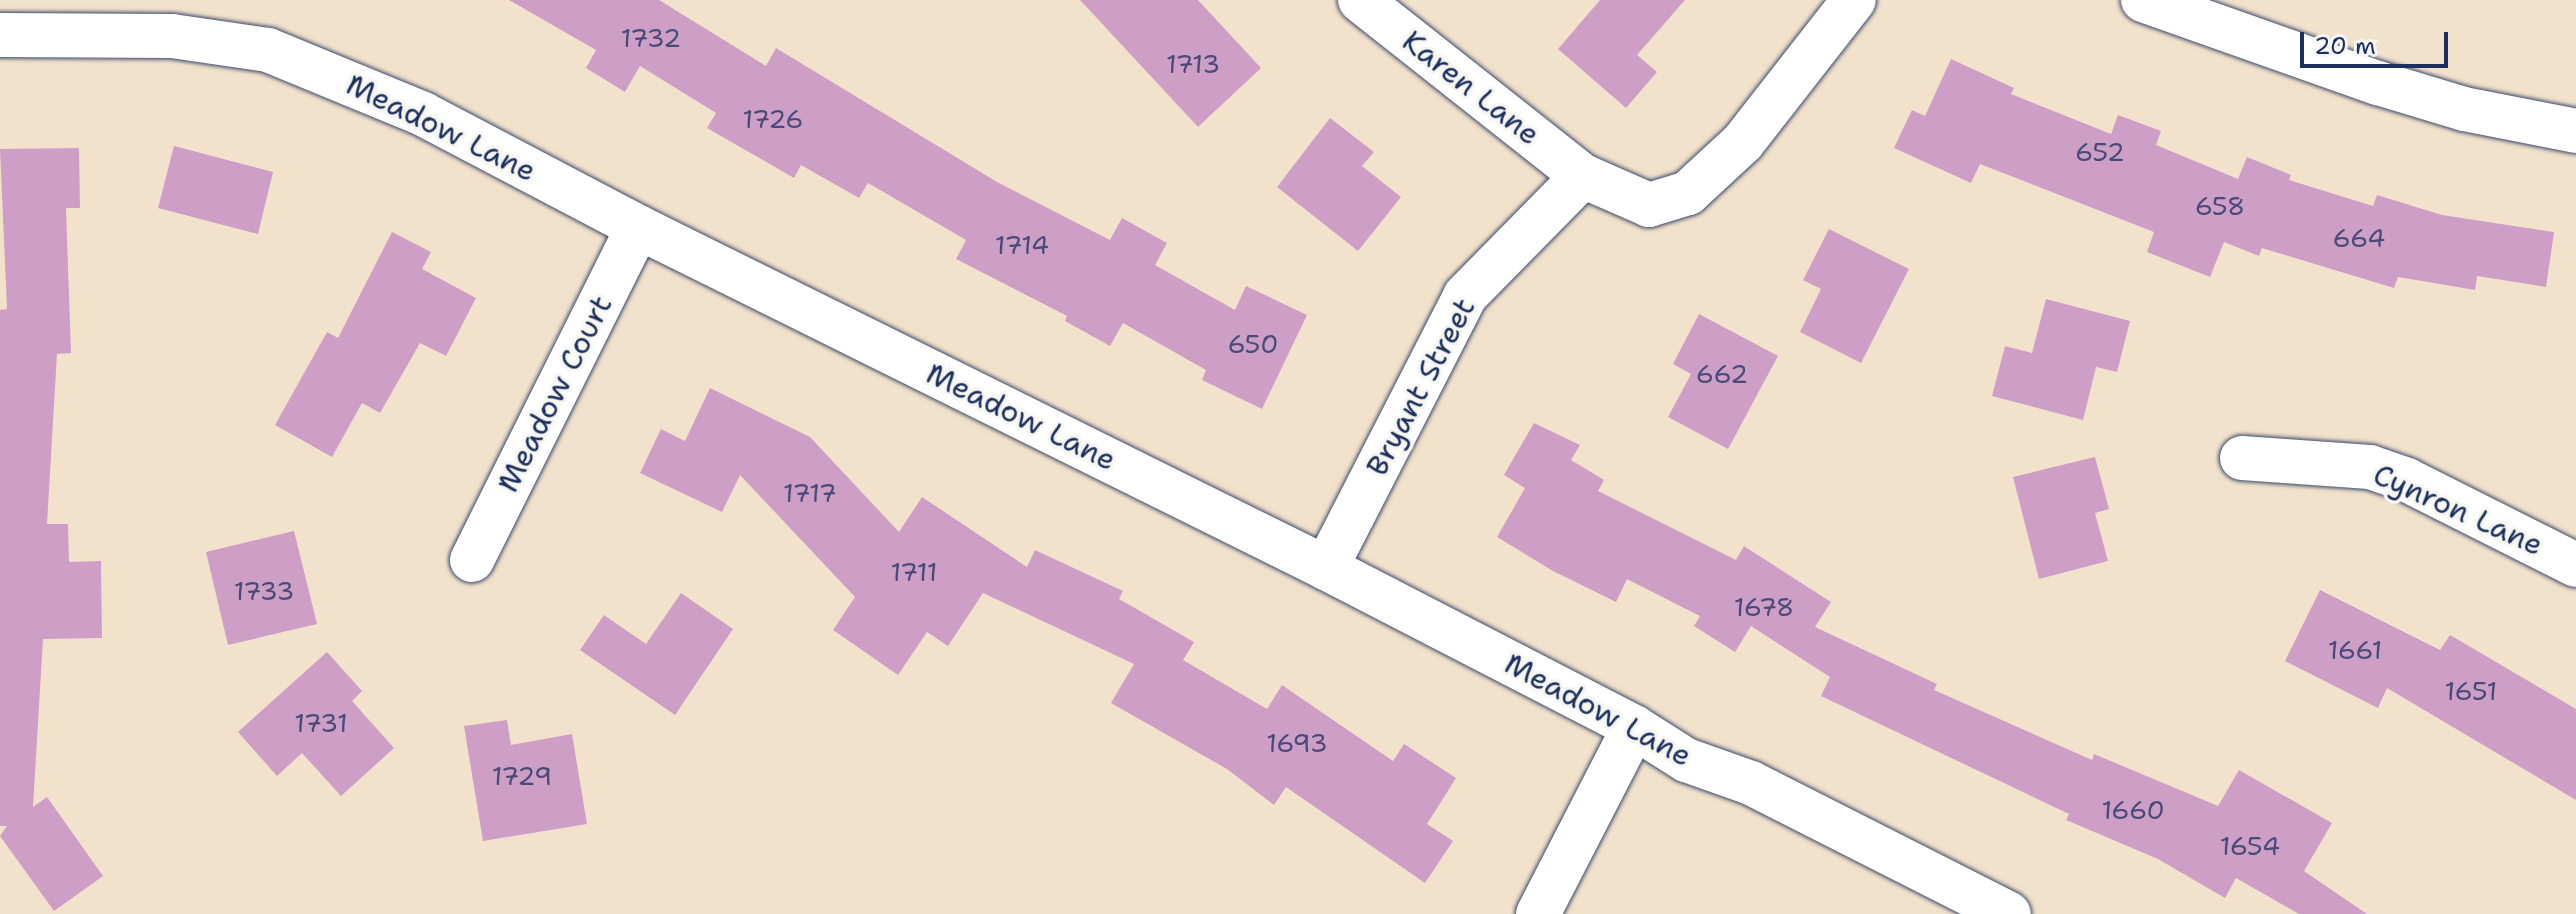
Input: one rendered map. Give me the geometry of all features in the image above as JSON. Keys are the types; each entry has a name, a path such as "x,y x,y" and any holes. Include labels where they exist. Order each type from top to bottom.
{"street":[{"name":"Karen Lane","path":"1360,0 1583,176"},
{"path":"1583,176 1649,205 1688,193 1743,142 1854,0"},
{"path":"2143,0 2378,83 2464,109 2576,131"},
{"name":"Meadow Lane","path":"0,35 172,36 268,50 423,114 638,227 1326,568 1634,727 1686,760 1751,783 2009,914"},
{"name":"Bryant Street","path":"1326,568 1465,296 1583,176"},
{"name":"Meadow Court","path":"472,560 638,227"},
{"name":"Cynron Lane","path":"2242,458 2370,467 2407,480 2576,565"},
{"path":"1538,914 1634,727"}],"building":[{"path":"509,0 659,0 766,66 776,48 997,182 1110,240 1122,218 1167,243 1155,265 1235,310 1246,286 1307,315 1262,409 1202,380 1206,370 1123,323 1110,346 1065,321 1067,316 956,259 966,240 868,183 859,198 801,165 794,178 707,128 716,113 640,66 625,92 586,68 596,50"},
{"path":"1080,0 1198,0 1261,68 1198,127"},
{"path":"1600,0 1685,0 1637,55 1657,72 1626,108 1558,49"},
{"path":"1951,59 2014,88 2011,94 2111,134 2118,115 2161,131 2156,145 2238,179 2247,157 2291,175 2289,180 2373,206 2377,195 2442,215 2554,232 2546,287 2477,276 2475,290 2398,277 2394,288 2262,248 2259,256 2224,242 2210,277 2147,252 2154,232 1980,164 1971,183 1894,148 1912,110 1925,116"},
{"path":"1330,118 1374,152 1362,166 1401,197 1358,251 1277,187"},
{"path":"174,146 273,172 258,234 158,208"},
{"path":"79,148 80,208 66,208 71,353 57,354 47,524 68,524 69,562 101,561 102,638 43,639 33,807 47,797 103,876 54,911 0,836 7,826 0,826 0,310 7,309 0,149"},
{"path":"1829,229 1909,269 1861,363 1800,332 1821,289 1803,280"},
{"path":"392,232 431,252 422,269 476,298 446,356 420,343 380,413 362,403 332,457 275,425 327,332 338,338"},
{"path":"2046,299 2130,321 2117,372 2096,367 2083,420 1992,396 2005,346 2032,353"},
{"path":"1699,314 1778,356 1728,449 1668,417 1691,374 1673,364"},
{"path":"710,388 810,437 899,532 922,497 1027,567 1035,550 1123,591 1119,599 1194,642 1183,660 1267,709 1282,685 1393,761 1404,744 1456,778 1427,824 1453,841 1425,883 1286,787 1274,805 1227,769 1111,703 1134,664 983,593 948,646 927,632 898,675 833,630 855,597 740,475 722,512 640,473 661,429 685,441"},
{"path":"1534,423 1580,445 1571,460 1604,480 1598,491 1736,560 1744,546 1831,602 1815,627 1937,684 1934,690 2092,760 2094,754 2218,806 2239,770 2332,823 2304,871 2367,914 2299,914 2236,878 2225,898 2158,859 2066,820 2069,814 1821,696 1830,677 1751,626 1735,652 1694,626 1700,616 1627,579 1616,602 1553,571 1497,537 1525,488 1504,475"},
{"path":"2095,457 2109,509 2095,513 2108,561 2039,579 2013,477"},
{"path":"294,531 317,624 228,645 206,552"},
{"path":"2320,590 2440,650 2450,635 2576,709 2576,800 2387,688 2378,708 2285,661"},
{"path":"681,593 733,629 675,715 580,650 604,615 646,644"},
{"path":"327,652 362,691 352,701 394,748 341,796 302,753 277,776 238,732"},
{"path":"507,720 511,745 572,734 587,824 483,841 464,726"}]}
